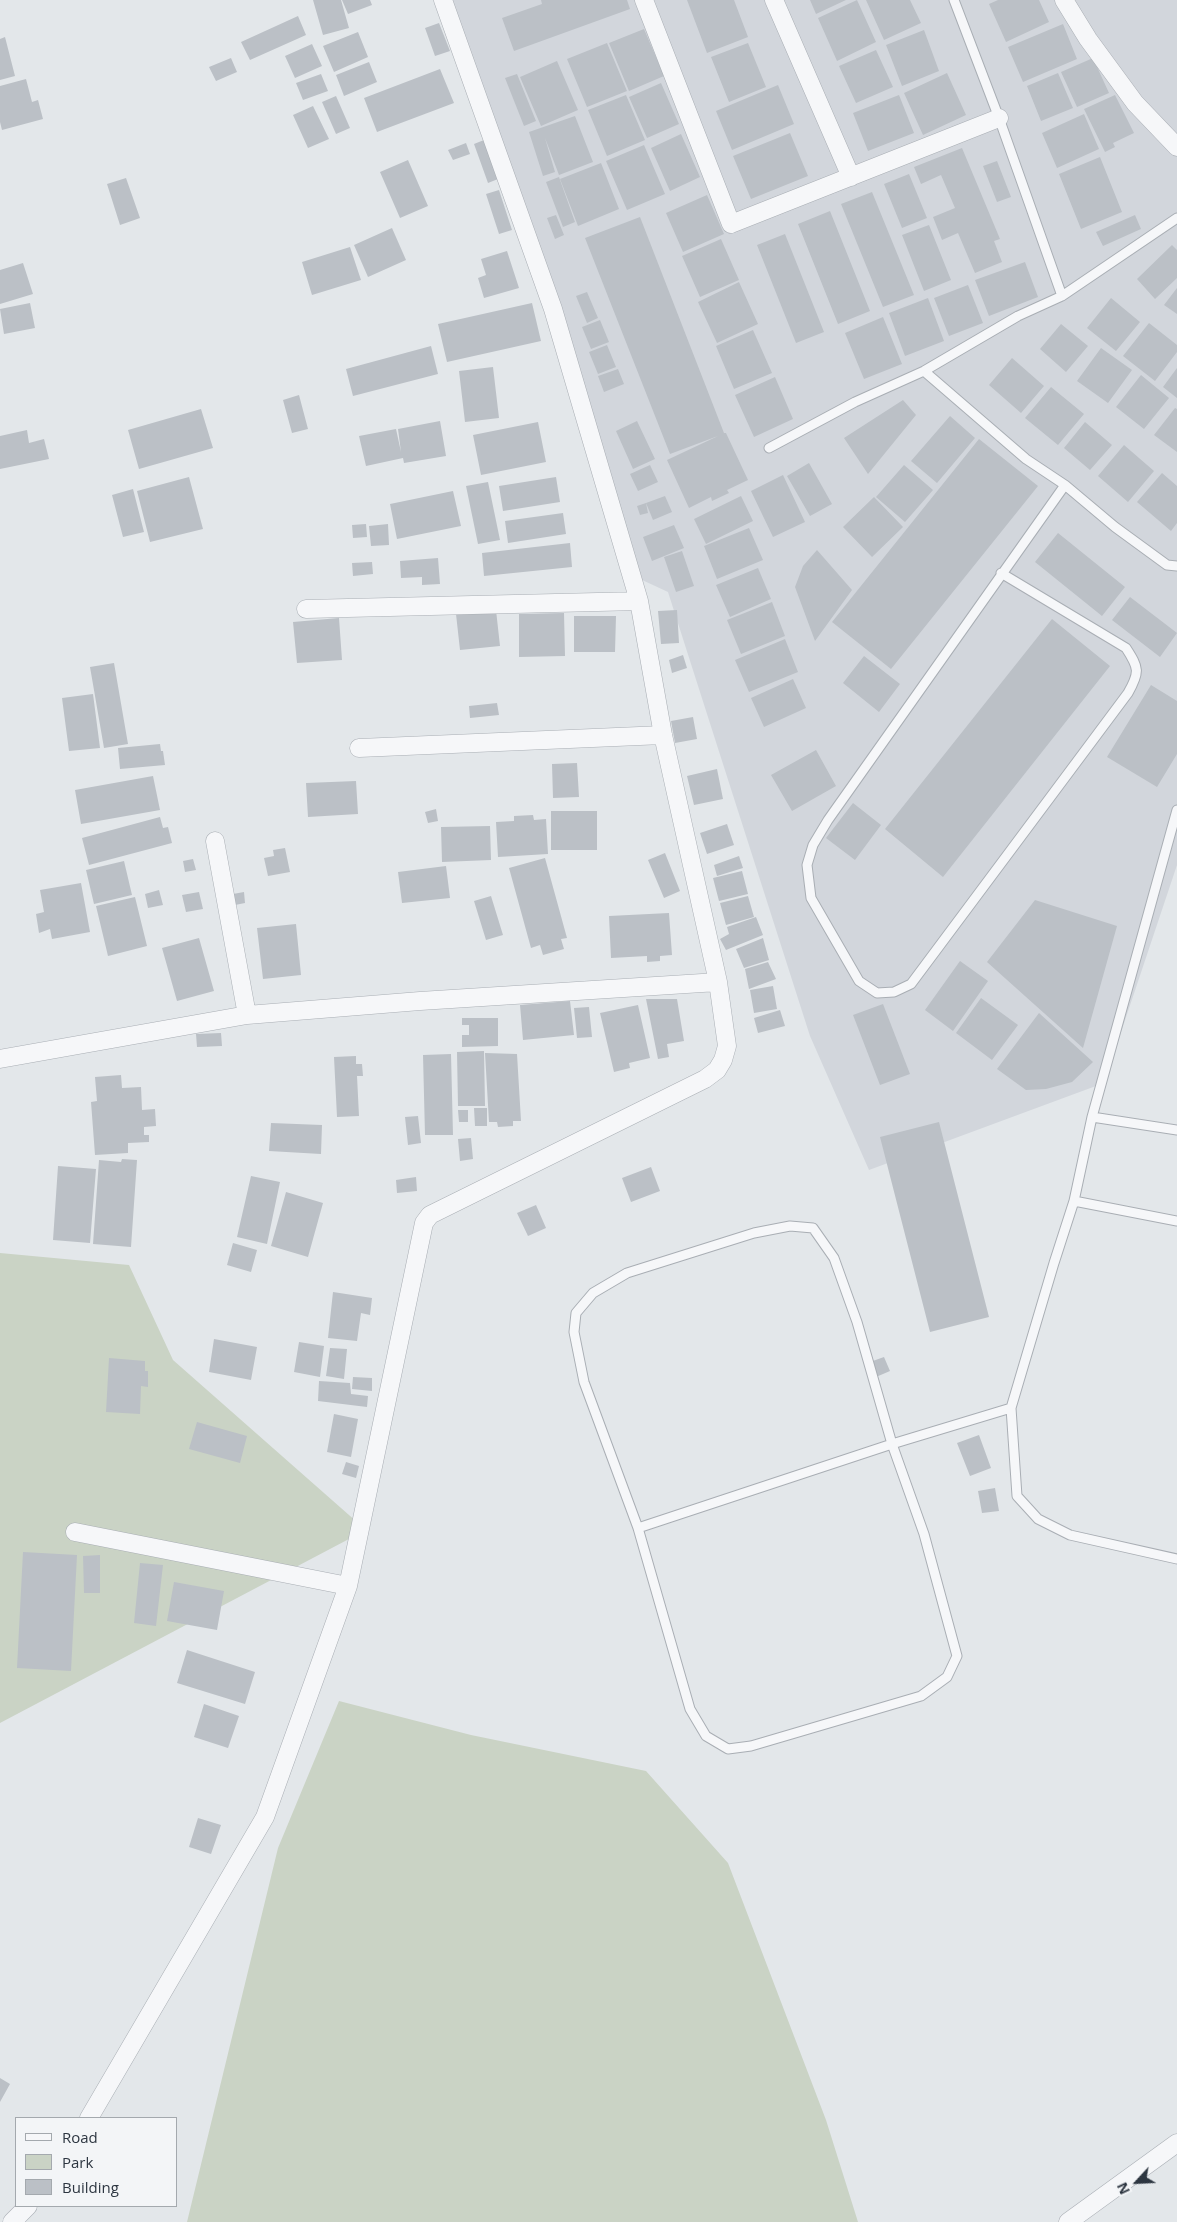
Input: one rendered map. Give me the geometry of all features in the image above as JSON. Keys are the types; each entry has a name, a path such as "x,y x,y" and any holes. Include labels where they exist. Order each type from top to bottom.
{"street":[{"path":"90,2117 265,1817 348,1586 424,1223 430,1216 706,1079 723,1060 727,1046 718,982 663,735 639,601 552,309 442,0"},
{"path":"644,0 731,224 999,118"},
{"path":"774,0 851,177"},
{"path":"1064,0 1088,39 1135,103 1177,147"},
{"path":"306,609 639,601"},
{"path":"359,748 663,735"},
{"path":"215,841 247,1015"},
{"path":"0,1059 247,1015 420,1001 718,982"},
{"path":"75,1532 348,1586"},
{"path":"1068,2222 1177,2143"},
{"path":"12,2222 27,2207"}],"lane":[{"path":"954,0 999,118 1062,296"},
{"path":"769,448 855,402 924,371 1018,316 1062,296 1177,218"},
{"path":"924,371 1026,459 1065,485 1114,527 1138,542 1167,565 1177,566"},
{"path":"1001,573 1126,648 1136,663 1138,676 1128,693 911,984 894,992 877,993 859,981 811,898 807,866 813,845 828,820 1001,573 1065,485"},
{"path":"1177,810 1092,1117 1074,1201 1012,1408 1017,1496 1038,1519 1070,1535 1177,1559"},
{"path":"1092,1117 1177,1130"},
{"path":"1074,1201 1177,1221"},
{"path":"790,1226 813,1228 834,1258 857,1322 892,1444 924,1534 957,1656 947,1677 921,1696 751,1746 728,1749 706,1736 690,1709 638,1528 584,1382 574,1332 576,1313 593,1293 627,1273 754,1233 790,1226"},
{"path":"638,1528 892,1444 1012,1408"}],"shaded area":[{"path":"438,0 1177,0 1177,865 1104,1083 869,1170 810,1036 668,592 640,579"}],"green space":[{"path":"0,1253 129,1265 173,1360 366,1530 0,1723"},
{"path":"339,1701 471,1735 646,1771 728,1863 826,2120 858,2222 187,2222 278,1848"}],"building":[{"path":"313,0 341,0 349,28 323,35"},
{"path":"342,0 370,0 372,5 348,14"},
{"path":"541,0 627,0 630,9 514,51 502,18 542,4"},
{"path":"687,0 734,0 748,37 707,53"},
{"path":"810,0 846,0 816,14"},
{"path":"857,0 876,42 837,61 818,18"},
{"path":"866,0 910,0 921,23 884,40"},
{"path":"998,0 1039,0 1049,22 1006,42 989,4"},
{"path":"298,16 306,35 250,60 241,42"},
{"path":"439,23 450,51 435,56 425,28"},
{"path":"1063,24 1077,59 1023,82 1008,47"},
{"path":"644,29 664,76 629,91 609,43"},
{"path":"924,30 939,71 902,86 886,45"},
{"path":"358,32 368,57 334,72 323,46"},
{"path":"5,37 15,76 0,80 0,39"},
{"path":"607,43 627,91 587,107 567,59"},
{"path":"748,43 766,87 729,102 711,57"},
{"path":"312,44 322,66 295,78 285,56"},
{"path":"876,50 893,87 856,103 839,66"},
{"path":"231,58 237,72 216,81 209,67"},
{"path":"1093,58 1109,93 1077,107 1061,72"},
{"path":"557,61 578,110 541,126 520,77"},
{"path":"369,62 377,82 344,96 336,75"},
{"path":"440,69 454,103 377,132 364,98"},
{"path":"947,73 966,115 923,135 904,93"},
{"path":"1058,73 1073,108 1041,121 1027,86"},
{"path":"321,74 328,91 303,100 296,83"},
{"path":"517,74 536,121 524,126 505,78"},
{"path":"26,79 32,102 38,100 43,119 2,130 0,122 0,86"},
{"path":"661,83 679,124 647,138 629,97"},
{"path":"778,85 794,124 732,150 716,111"},
{"path":"626,95 645,140 607,156 588,110"},
{"path":"899,95 914,133 868,151 853,113"},
{"path":"1115,95 1134,133 1113,143 1115,147 1105,152 1084,109"},
{"path":"336,96 350,128 336,134 322,102"},
{"path":"313,106 329,139 308,148 293,115"},
{"path":"1084,114 1099,149 1057,168 1042,133"},
{"path":"575,116 593,162 559,175 545,138 555,172 543,176 529,132"},
{"path":"790,133 808,176 751,199 733,156"},
{"path":"681,134 700,177 670,191 651,148"},
{"path":"484,140 498,179 488,183 474,144"},
{"path":"466,143 470,154 453,160 448,150"},
{"path":"644,145 665,194 627,210 606,161"},
{"path":"962,148 1000,239 994,241 1002,262 975,273 958,233 942,240 933,217 955,208 941,175 921,184 914,167"},
{"path":"1100,157 1122,212 1081,229 1059,174"},
{"path":"408,160 428,206 400,218 380,172"},
{"path":"997,161 1011,197 997,202 983,166"},
{"path":"601,163 619,209 578,226 560,179"},
{"path":"909,174 927,218 902,228 884,184"},
{"path":"559,177 575,222 563,227 546,182"},
{"path":"126,178 140,218 120,225 107,184"},
{"path":"499,190 512,230 499,234 486,194"},
{"path":"872,192 914,295 883,307 841,204"},
{"path":"707,195 724,234 683,252 666,213"},
{"path":"830,211 870,311 838,324 798,224"},
{"path":"556,215 564,235 555,239 547,218"},
{"path":"1135,215 1141,229 1103,246 1096,232"},
{"path":"640,217 724,433 726,433 748,480 727,490 729,493 712,501 711,497 689,508 667,460 718,436 670,454 585,238"},
{"path":"929,225 951,280 924,291 902,235"},
{"path":"392,228 406,260 368,277 354,245"},
{"path":"785,234 824,332 796,343 757,245"},
{"path":"721,239 739,280 700,297 682,256"},
{"path":"1172,245 1177,250 1177,278 1155,299 1137,279"},
{"path":"350,247 361,280 312,295 302,262"},
{"path":"507,251 519,288 484,298 478,278 486,275 481,259"},
{"path":"1025,262 1038,297 989,316 975,280"},
{"path":"23,263 33,294 0,304 0,270"},
{"path":"739,282 758,324 717,343 698,302"},
{"path":"968,285 983,323 949,336 934,298"},
{"path":"1177,288 1177,314 1164,305"},
{"path":"587,292 598,318 587,323 576,296"},
{"path":"928,298 944,341 905,356 889,313"},
{"path":"1111,298 1140,322 1116,351 1087,328"},
{"path":"30,303 35,328 4,334 0,309"},
{"path":"532,303 541,341 447,362 438,324"},
{"path":"883,317 902,364 864,379 845,333"},
{"path":"600,320 609,342 591,349 582,327"},
{"path":"1149,323 1177,345 1177,352 1155,381 1123,356"},
{"path":"1061,324 1088,346 1066,372 1040,349"},
{"path":"753,330 772,373 734,389 716,346"},
{"path":"607,345 616,367 598,374 589,352"},
{"path":"431,346 438,374 353,396 346,369"},
{"path":"1101,348 1132,370 1108,403 1077,381"},
{"path":"1012,358 1044,386 1021,413 989,385"},
{"path":"493,367 499,418 465,422 459,371"},
{"path":"1177,368 1177,398 1163,387"},
{"path":"618,369 624,384 604,392 598,376"},
{"path":"1141,375 1169,398 1144,429 1116,407"},
{"path":"775,377 793,419 754,437 735,395"},
{"path":"1051,387 1084,414 1058,445 1025,418"},
{"path":"299,395 308,429 292,433 283,400"},
{"path":"903,400 916,415 868,474 844,438"},
{"path":"1175,408 1177,409 1177,452 1154,435"},
{"path":"201,409 213,448 139,469 128,430"},
{"path":"950,416 975,438 937,483 911,461"},
{"path":"440,421 446,456 404,463 403,458 366,466 359,436 396,429 401,452 398,429"},
{"path":"637,421 655,459 633,469 616,431"},
{"path":"538,422 546,462 481,475 473,435"},
{"path":"1085,422 1112,445 1090,470 1064,448"},
{"path":"27,430 29,443 44,439 49,459 0,469 0,436"},
{"path":"979,439 1038,486 891,669 832,622"},
{"path":"1124,445 1154,471 1128,502 1098,476"},
{"path":"809,463 832,504 810,516 787,476"},
{"path":"650,465 658,482 638,491 630,474"},
{"path":"904,465 933,490 905,522 876,497"},
{"path":"1162,473 1177,486 1177,523 1171,531 1137,502"},
{"path":"783,475 805,522 773,537 751,491"},
{"path":"189,477 203,529 150,542 137,491"},
{"path":"556,477 560,502 503,511 499,486"},
{"path":"488,482 500,540 478,544 466,486"},
{"path":"133,489 144,532 123,537 112,495"},
{"path":"453,491 461,526 397,539 390,504"},
{"path":"665,496 672,512 653,520 646,503"},
{"path":"741,496 753,521 706,544 694,519"},
{"path":"874,497 903,527 872,557 843,527"},
{"path":"646,503 648,513 640,515 637,506"},
{"path":"563,513 566,534 508,543 505,521"},
{"path":"366,524 367,537 353,538 352,525"},
{"path":"388,524 389,545 371,546 369,526"},
{"path":"674,525 684,548 652,561 643,537"},
{"path":"749,528 763,560 717,579 704,546"},
{"path":"1058,533 1125,587 1102,616 1035,562"},
{"path":"570,543 572,567 484,576 482,553"},
{"path":"817,550 852,590 815,641 795,587 803,566"},
{"path":"682,551 694,586 676,592 664,557"},
{"path":"438,558 440,584 422,585 422,577 401,578 400,561"},
{"path":"372,562 373,574 353,576 352,563"},
{"path":"758,568 771,599 730,617 716,585"},
{"path":"1130,597 1177,633 1160,657 1112,620"},
{"path":"772,602 785,636 741,654 727,620"},
{"path":"496,610 500,646 460,650 456,614"},
{"path":"677,610 679,643 661,644 658,611"},
{"path":"564,613 565,656 519,657 519,614"},
{"path":"574,616 616,616 615,652 574,652"},
{"path":"339,618 342,660 297,663 293,622"},
{"path":"1052,619 1110,666 943,877 885,829"},
{"path":"785,639 798,672 749,692 735,660"},
{"path":"683,655 687,668 672,673 669,660"},
{"path":"864,656 900,684 879,712 843,683"},
{"path":"114,663 128,744 104,748 90,667"},
{"path":"793,679 806,708 764,727 751,698"},
{"path":"1151,685 1177,701 1177,754 1157,787 1107,757"},
{"path":"93,694 100,748 69,751 62,698"},
{"path":"497,703 499,715 470,718 469,706"},
{"path":"693,717 697,739 675,743 671,721"},
{"path":"160,744 165,765 120,769 118,748"},
{"path":"816,750 836,786 792,811 771,775"},
{"path":"577,763 579,797 553,798 552,764"},
{"path":"717,769 723,799 694,805 687,776"},
{"path":"153,776 160,810 81,824 75,790"},
{"path":"356,781 358,814 308,817 306,783"},
{"path":"853,803 881,825 855,860 826,838"},
{"path":"436,809 438,821 428,823 425,812"},
{"path":"551,811 597,811 597,850 551,850"},
{"path":"533,815 534,820 546,819 548,854 498,857 496,822 514,821 514,816"},
{"path":"160,817 163,828 168,827 172,843 89,865 82,838"},
{"path":"727,824 734,845 707,854 700,833"},
{"path":"490,826 491,860 442,862 441,827"},
{"path":"285,848 290,872 268,876 264,858 274,856 273,850"},
{"path":"665,853 680,891 664,898 648,860"},
{"path":"739,856 743,868 717,876 714,865"},
{"path":"545,858 567,938 561,939 564,949 543,955 540,945 531,948 509,868"},
{"path":"193,859 196,870 185,872 183,861"},
{"path":"124,861 132,895 94,904 86,870"},
{"path":"446,866 450,898 402,903 398,872"},
{"path":"742,871 748,894 719,901 713,878"},
{"path":"81,883 90,932 52,939 50,929 39,933 36,914 44,912 40,890"},
{"path":"159,890 163,905 148,908 145,894"},
{"path":"199,892 203,909 186,912 182,895"},
{"path":"244,892 245,903 235,905 233,894"},
{"path":"491,896 503,935 486,940 474,901"},
{"path":"748,896 754,917 726,925 720,903"},
{"path":"135,897 147,946 108,956 96,906"},
{"path":"1035,900 1117,926 1083,1048 987,962"},
{"path":"669,913 672,955 660,956 660,961 647,962 647,956 611,958 609,916"},
{"path":"756,917 763,935 726,950 720,939 729,934 727,927"},
{"path":"296,924 301,975 263,979 257,928"},
{"path":"199,938 214,991 177,1001 162,948"},
{"path":"763,938 769,960 744,968 736,949"},
{"path":"960,961 988,981 953,1031 925,1010"},
{"path":"768,962 776,979 749,989 745,969"},
{"path":"773,986 777,1009 754,1013 750,990"},
{"path":"981,998 1018,1025 992,1060 956,1033"},
{"path":"646,999 677,999 684,1041 667,1044 669,1057 658,1059"},
{"path":"570,1001 574,1035 523,1040 520,1005"},
{"path":"883,1004 910,1074 880,1085 853,1015"},
{"path":"638,1005 650,1058 629,1063 630,1068 614,1072 600,1013"},
{"path":"589,1007 592,1037 577,1038 574,1008"},
{"path":"780,1010 785,1026 758,1033 754,1018"},
{"path":"1039,1013 1093,1062 1072,1082 1046,1089 1026,1090 997,1069"},
{"path":"462,1018 498,1018 498,1046 462,1047 462,1035 469,1035 469,1025 462,1025"},
{"path":"221,1033 222,1046 197,1047 196,1034"},
{"path":"484,1051 485,1106 458,1106 457,1052"},
{"path":"485,1053 517,1054 521,1121 513,1121 513,1126 498,1127 497,1122 489,1122"},
{"path":"451,1054 453,1135 425,1135 423,1055"},
{"path":"356,1056 356,1064 362,1064 363,1076 357,1076 359,1116 337,1117 334,1057"},
{"path":"121,1075 122,1088 141,1087 142,1110 155,1109 156,1126 144,1127 144,1135 149,1135 149,1142 128,1143 128,1153 95,1155 91,1102 97,1101 95,1077"},
{"path":"474,1108 487,1108 487,1126 475,1126"},
{"path":"458,1110 468,1110 468,1122 459,1122"},
{"path":"418,1116 421,1143 408,1145 405,1117"},
{"path":"939,1122 989,1317 930,1332 880,1137"},
{"path":"271,1123 322,1125 321,1154 269,1151"},
{"path":"471,1138 473,1159 460,1161 458,1139"},
{"path":"122,1159 137,1160 131,1247 93,1244 99,1160 121,1162"},
{"path":"58,1166 96,1169 90,1243 53,1240"},
{"path":"651,1167 660,1191 631,1202 622,1178"},
{"path":"251,1176 280,1182 267,1244 237,1237"},
{"path":"416,1177 417,1191 397,1193 396,1180"},
{"path":"286,1192 323,1203 308,1257 271,1246"},
{"path":"536,1205 546,1228 528,1236 517,1213"},
{"path":"233,1243 257,1250 251,1272 227,1265"},
{"path":"333,1292 372,1298 370,1315 361,1313 357,1341 328,1338"},
{"path":"214,1339 257,1347 251,1380 209,1372"},
{"path":"299,1342 324,1346 320,1377 294,1372"},
{"path":"330,1348 347,1349 344,1379 326,1376"},
{"path":"884,1357 890,1371 876,1377 870,1362"},
{"path":"109,1358 145,1361 145,1371 148,1371 148,1387 141,1386 140,1414 106,1412"},
{"path":"353,1377 372,1378 372,1391 352,1389"},
{"path":"319,1381 350,1383 351,1394 368,1396 367,1407 318,1401"},
{"path":"334,1414 358,1419 351,1457 327,1452"},
{"path":"197,1422 247,1436 240,1463 189,1449"},
{"path":"979,1435 991,1468 970,1476 957,1443"},
{"path":"346,1462 359,1466 356,1478 342,1474"},
{"path":"995,1488 999,1511 982,1513 978,1491"},
{"path":"23,1552 77,1555 71,1671 17,1668"},
{"path":"100,1555 100,1593 84,1593 83,1556"},
{"path":"140,1563 163,1565 156,1626 134,1623"},
{"path":"174,1582 224,1591 217,1630 167,1621"},
{"path":"187,1650 255,1672 245,1704 177,1683"},
{"path":"204,1704 239,1716 228,1748 194,1737"},
{"path":"198,1818 221,1825 211,1854 189,1847"},
{"path":"0,2078 10,2084 0,2102"}]}
